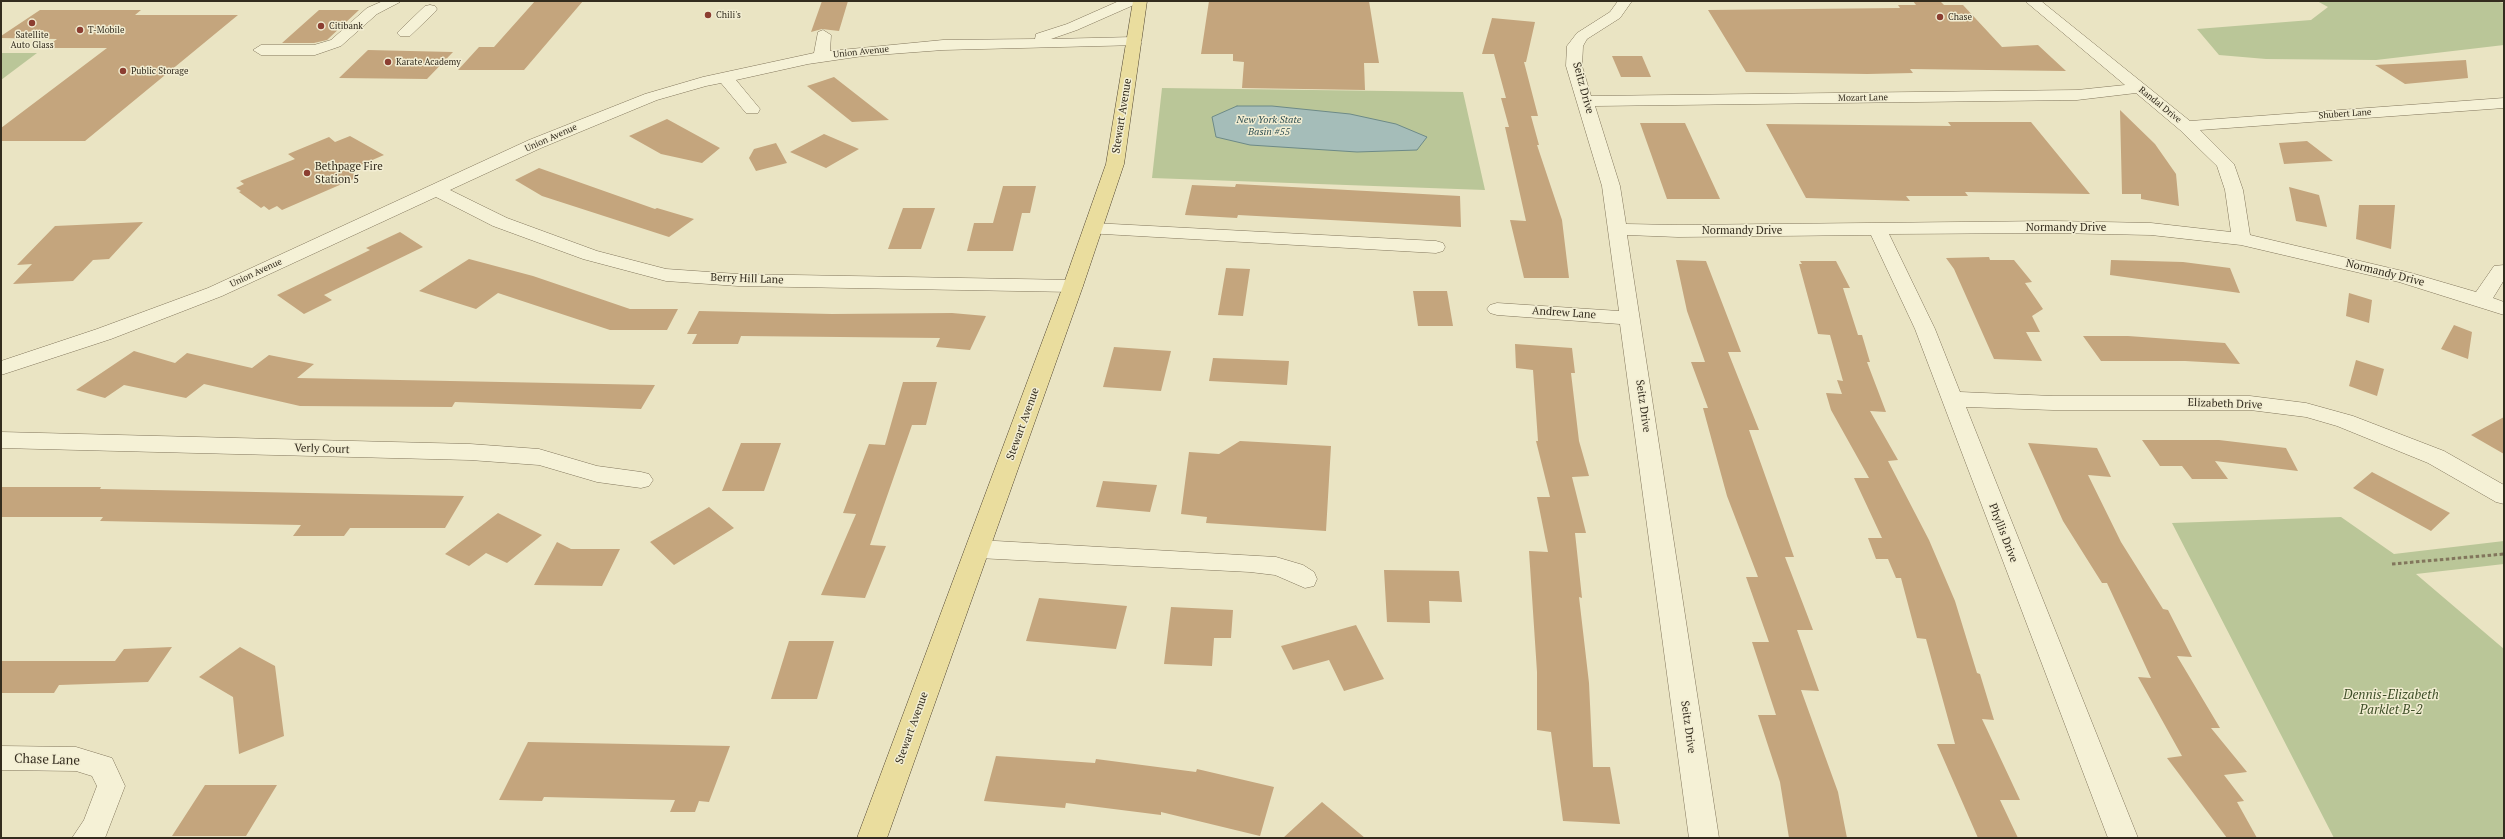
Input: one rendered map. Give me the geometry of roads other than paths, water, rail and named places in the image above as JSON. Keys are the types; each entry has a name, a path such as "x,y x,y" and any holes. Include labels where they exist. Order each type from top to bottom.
{"main road":[{"name":"Stewart Avenue","path":"872,838 1073,286 1115,164 1140,1"}],"street":[{"path":"1017,44 1072,27 1131,1"},
{"name":"Seitz Drive","path":"1625,1 1614,15 1582,36 1575,46 1574,66 1611,186 1704,838"},
{"name":"Randal Drive","path":"2032,1 2186,126 2225,164 2234,190 2240,239"},
{"path":"261,50 315,50 336,43 372,11 393,2"},
{"path":"405,33 430,9"},
{"path":"822,56 823,35"},
{"name":"Union Avenue","path":"1,368 104,334 215,292 599,117 651,97 725,76 822,56 942,45 1134,42"},
{"path":"725,76 752,109"},
{"name":"Mozart Lane","path":"1585,102 2077,95 2140,88"},
{"name":"Shubert Lane","path":"2186,126 2504,103"},
{"name":"Berry Hill Lane","path":"437,190 500,222 590,254 638,269 666,275 738,280 1073,286"},
{"name":"Normandy Drive","path":"1618,229 1678,231 2054,227 2151,229 2240,239 2404,277 2481,300 2504,309"},
{"path":"1093,230 1436,247"},
{"name":"Phyllis Drive","path":"1878,230 1925,329 2123,838"},
{"path":"2481,300 2501,270"},
{"name":"Andrew Lane","path":"1497,309 1630,318"},
{"name":"Elizabeth Drive","path":"1951,399 2053,403 2250,403 2306,410 2345,421 2436,457 2504,496"},
{"name":"Verly Court","path":"1,440 470,452 539,457 597,474 641,480"},
{"path":"978,549 1250,563 1276,566 1294,572 1305,579"},
{"name":"Chase Lane","path":"1,758 76,758 102,767 111,786 96,827 87,838"}],"water":[{"name":"New York State Basin #55","path":"1237,106 1272,106 1350,114 1396,124 1427,137 1417,150 1357,152 1250,145 1216,137 1212,117"}],"place":[{"name":"Chili's","path":"708,15"},
{"name":"Chase","path":"1940,17"},
{"name":"Satellite Auto Glass","path":"32,23"},
{"name":"Citibank","path":"321,26"},
{"name":"T-Mobile","path":"80,30"},
{"name":"Karate Academy","path":"388,62"},
{"name":"Public Storage","path":"123,71"},
{"name":"Bethpage Fire Station 5","path":"307,173"}],"park label":[{"name":"Dennis-Elizabeth Parklet B-2","path":"2391,702"}]}
